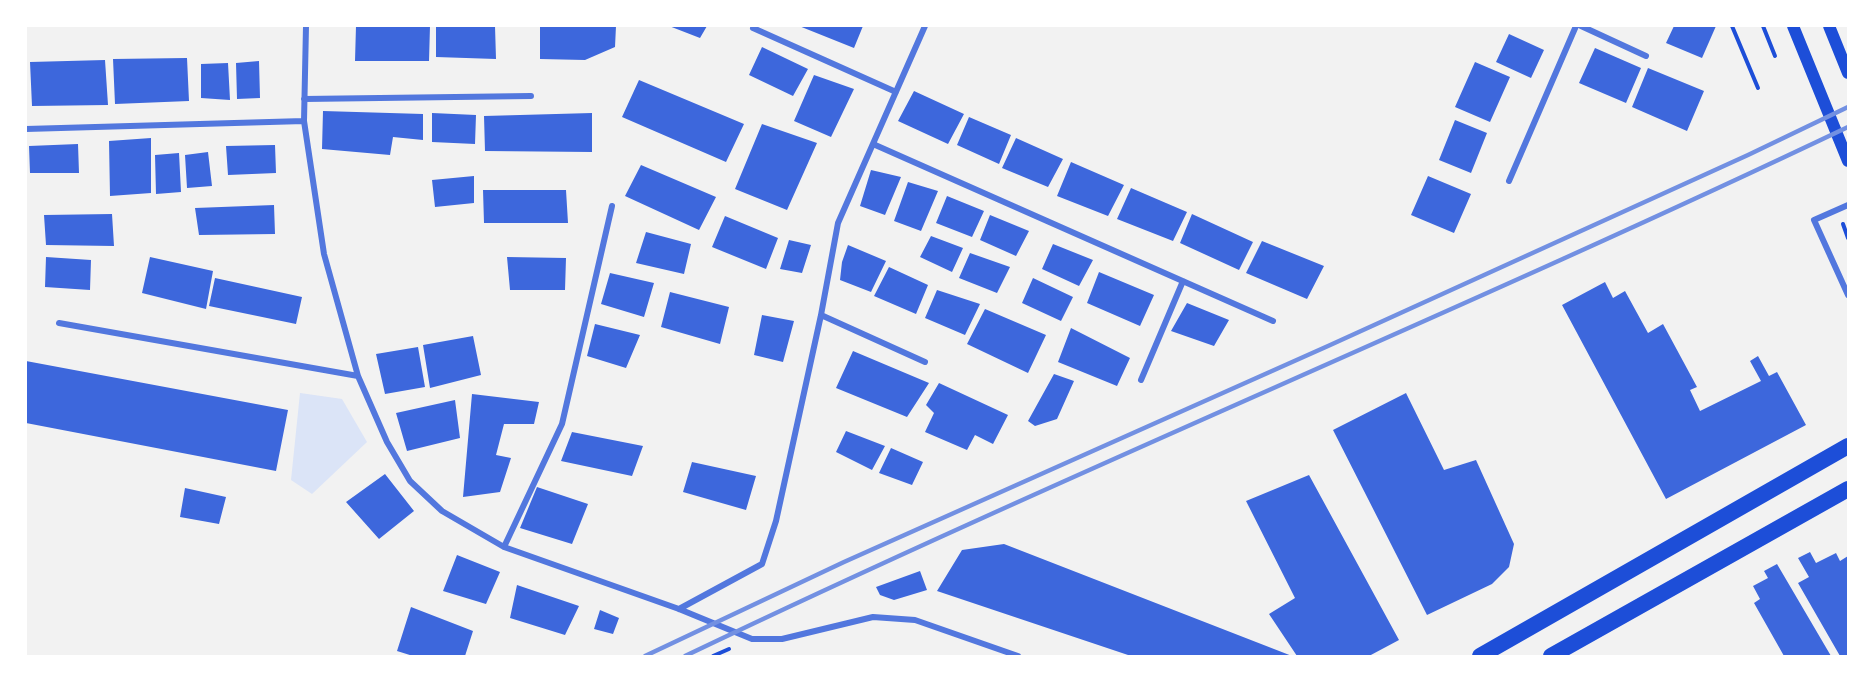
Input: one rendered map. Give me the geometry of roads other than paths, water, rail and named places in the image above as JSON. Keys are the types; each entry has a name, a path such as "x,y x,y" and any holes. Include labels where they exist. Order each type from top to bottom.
{"highway":[{"path":"1480,657 1848,446"},
{"path":"1551,657 1848,489"}],"main road":[{"path":"1793,26 1848,161"},
{"path":"1829,26 1848,73"}],"street":[{"path":"306,26 304,121 324,254 358,376 387,442 410,481 442,511 504,547 679,609 752,639 782,639 873,617 915,620 1018,657"},
{"path":"754,26 753,28 896,92"},
{"path":"679,609 762,564 776,521 821,315 838,223 925,26"},
{"path":"1509,181 1576,26"},
{"path":"1581,26 1646,56"},
{"path":"304,99 531,96"},
{"path":"26,129 304,121"},
{"path":"873,144 1273,321"},
{"path":"1848,205 1814,220 1848,295"},
{"path":"504,547 562,424 612,206"},
{"path":"1141,380 1183,281"},
{"path":"821,315 925,362"},
{"path":"59,323 358,376"}],"railway":[{"path":"645,656 844,562 1328,346 1748,155 1848,107"},
{"path":"685,656 975,521 1558,261 1848,127"}]}
